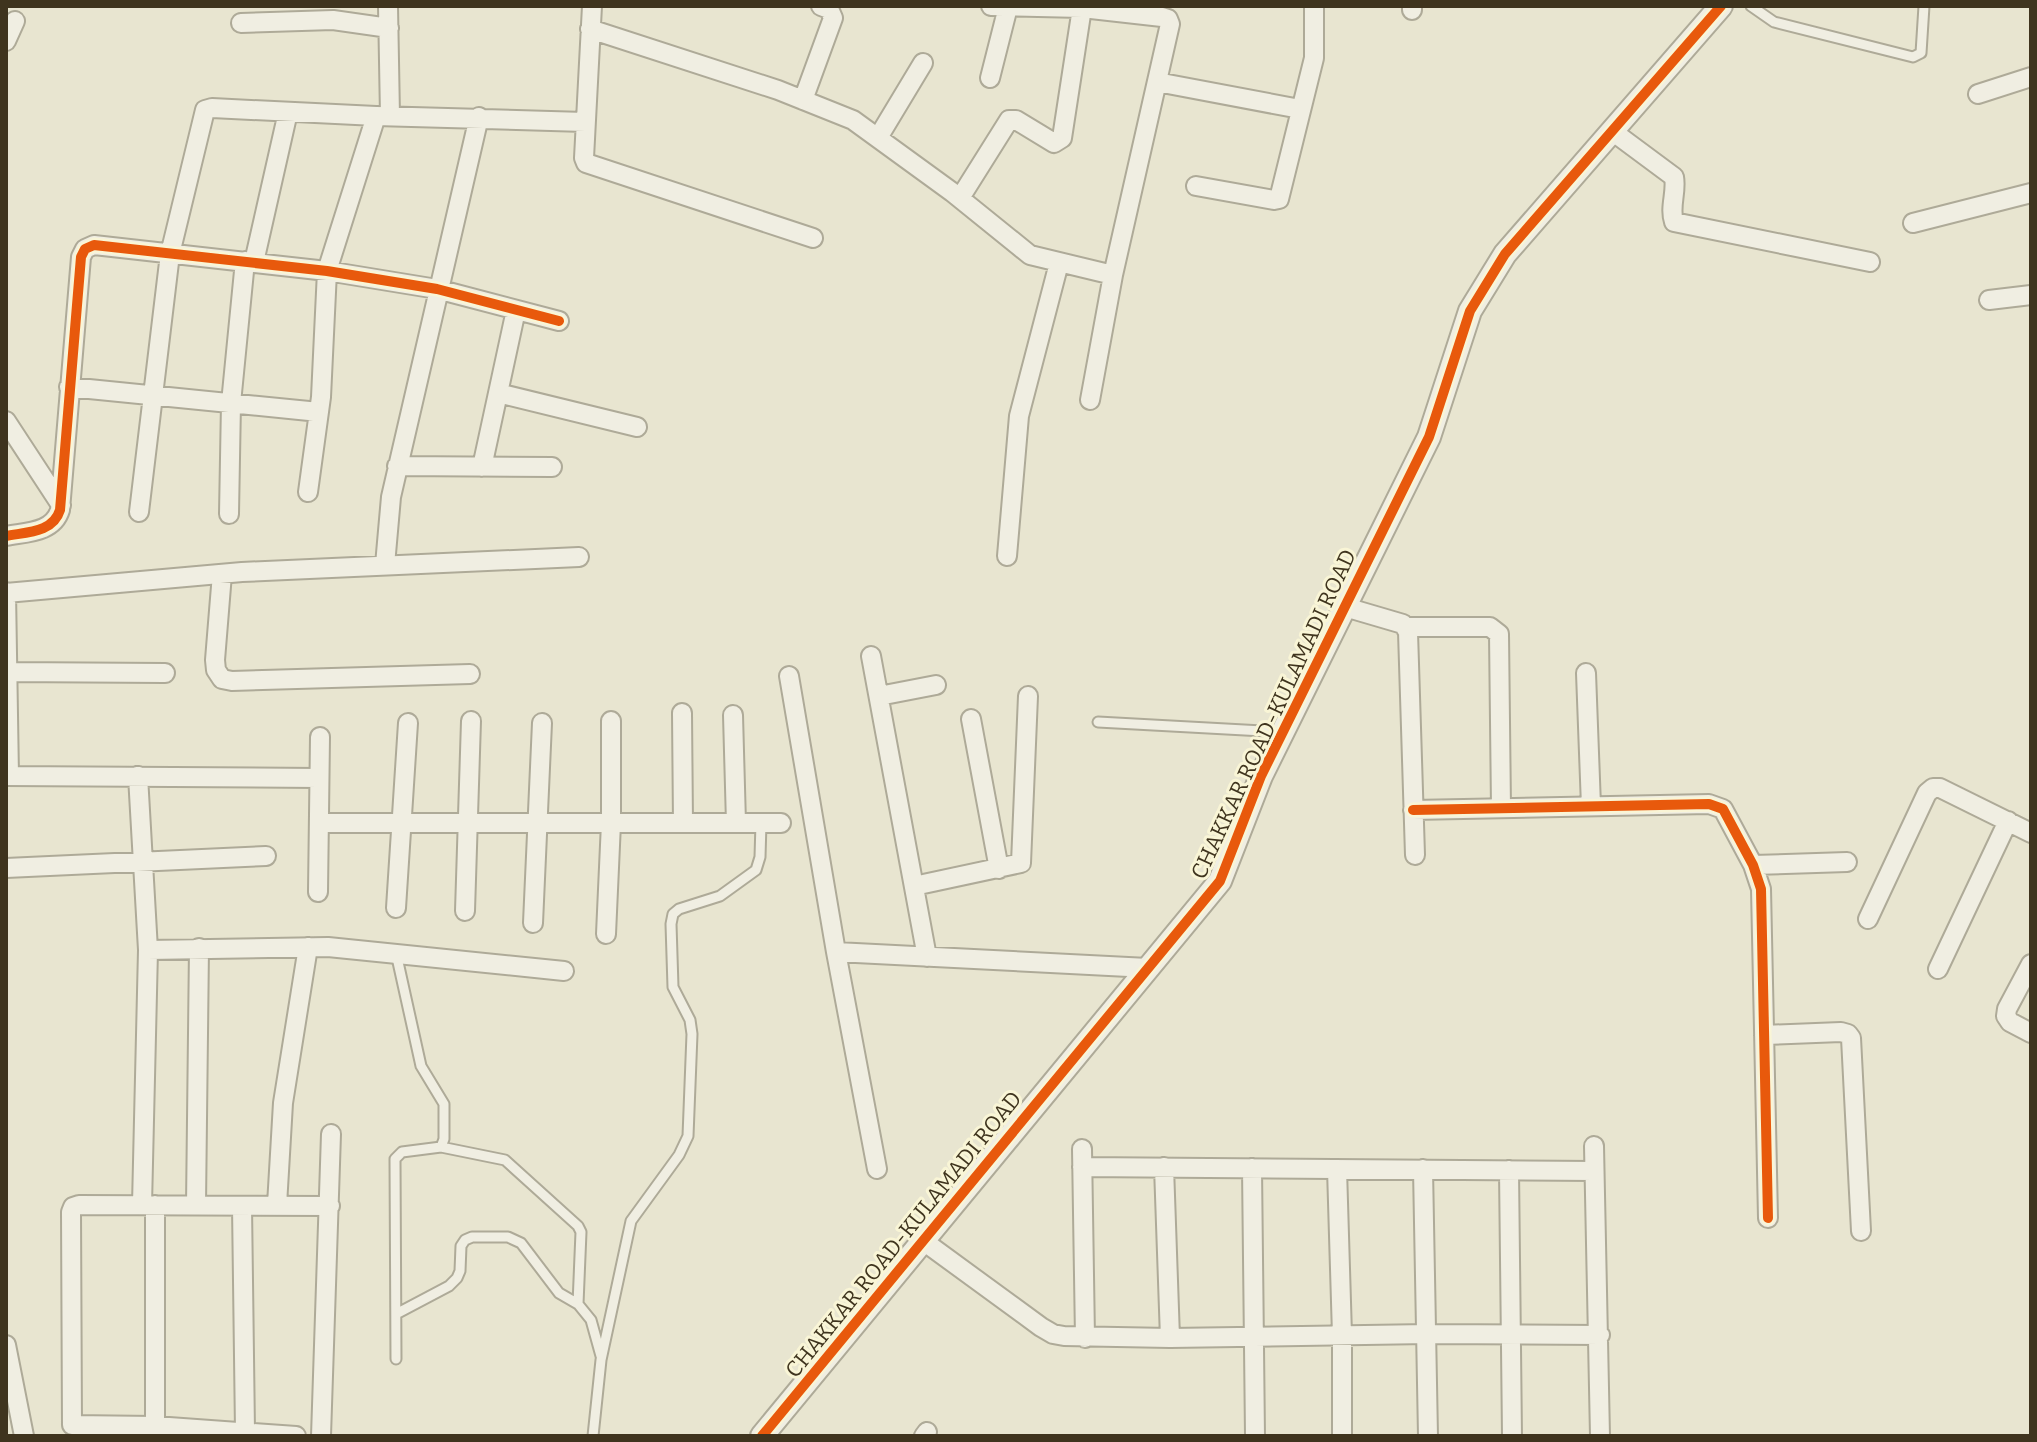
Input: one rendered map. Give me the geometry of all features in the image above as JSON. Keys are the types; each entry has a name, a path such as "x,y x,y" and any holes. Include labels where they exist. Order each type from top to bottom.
{"street":[{"path":"308,492 319,412 327,271 383,116 388,6"},
{"path":"592,6 584,158 590,165 813,238"},
{"path":"803,100 833,18 829,9 821,6"},
{"path":"1196,186 1279,199 1313,64 1314,6"},
{"name":"CHAKKAR ROAD-KULAMADI ROAD","path":"762,1436 1220,881 1261,776 1429,437 1470,311 1505,254 1721,6"},
{"path":"990,78 1000,7 1124,9 1168,19 1169,30 1113,275 1090,400"},
{"path":"960,198 1009,120 1016,120 1054,143 1062,138 1082,8"},
{"path":"241,23 333,20 389,28"},
{"path":"6,41 15,21"},
{"path":"590,29 803,100 862,124 960,198 1024,252 1113,275"},
{"path":"879,136 923,63"},
{"path":"1978,94 2031,77"},
{"path":"1157,82 1300,109"},
{"path":"139,512 170,254 205,110 585,122"},
{"path":"229,514 231,403 250,261 288,112"},
{"path":"385,565 388,510 397,466 479,117"},
{"path":"1612,131 1674,177 1674,222 1870,262"},
{"path":"1913,223 2031,193"},
{"path":"6,536 44,529 57,520 61,505 81,257 85,249 94,245 327,271 437,289 559,321"},
{"path":"1007,556 1019,416 1059,263"},
{"path":"1989,300 2031,295"},
{"path":"482,467 516,310"},
{"path":"69,387 319,412"},
{"path":"498,393 637,427"},
{"path":"6,421 61,505"},
{"path":"397,466 552,467"},
{"path":"319,778 8,776 6,593 222,574 579,557"},
{"path":"222,574 215,660 216,670 222,679 470,674"},
{"path":"1345,607 1407,627 1497,629 1501,808"},
{"path":"1407,627 1415,855"},
{"path":"871,656 927,957"},
{"path":"7,672 165,673"},
{"path":"1586,673 1591,806"},
{"path":"789,676 877,1169"},
{"path":"879,696 936,685"},
{"path":"914,886 1021,863 1028,696"},
{"path":"682,713 683,823"},
{"path":"733,715 736,823"},
{"path":"971,719 999,869"},
{"path":"465,911 471,721"},
{"path":"606,934 611,721"},
{"path":"396,908 408,723"},
{"path":"533,923 542,723"},
{"path":"318,892 320,737"},
{"path":"138,776 148,950 149,1205 155,1426"},
{"path":"1868,919 1927,793 1933,788 1940,788 2031,833"},
{"path":"1413,810 1718,805 1723,809 1753,865 1761,889 1768,1218"},
{"path":"1938,969 2008,821"},
{"path":"319,823 781,823"},
{"path":"6,868 266,856"},
{"path":"1753,865 1847,862"},
{"path":"148,950 308,947 564,971"},
{"path":"277,1205 283,1103 308,947"},
{"path":"196,1205 199,948"},
{"path":"836,952 1148,968"},
{"path":"2031,964 2006,1016 2010,1022 2031,1033"},
{"path":"1764,1035 1841,1032 1851,1038 1861,1231"},
{"path":"321,1436 331,1134"},
{"path":"1594,1146 1600,1436"},
{"path":"1085,1338 1082,1158 1164,1167 1594,1171"},
{"path":"1164,1167 1170,1338"},
{"path":"1252,1168 1255,1436"},
{"path":"1337,1169 1342,1436"},
{"path":"1423,1169 1428,1436"},
{"path":"1509,1170 1512,1436"},
{"path":"242,1206 245,1431"},
{"path":"296,1436 155,1426 72,1425 73,1207 330,1206"},
{"path":"922,1240 1053,1334 1085,1338 1600,1335"},
{"path":"6,1345 24,1436"}],"lane":[{"path":"1751,6 1774,22 1913,57 1921,53 1924,6"},
{"path":"1098,722 1283,732"},
{"path":"593,1436 601,1360 631,1221 679,1155 688,1136 692,1034 690,1020 673,987 673,914 679,909 720,896 756,870 759,865 761,823"},
{"path":"396,953 421,1066 444,1104 444,1139 441,1147"},
{"path":"396,1359 395,1159 402,1152 441,1147 505,1160 578,1226 581,1232 578,1304"},
{"path":"396,1314 449,1286 457,1278 461,1246 465,1240 472,1237 515,1239 563,1296 578,1304 593,1323 601,1360"}],"cycle path":[{"path":"762,1436 1220,881 1261,776 1429,437 1470,311 1505,254 1721,6"},
{"path":"6,536 45,527 60,510 81,257 85,249 94,245 327,271 437,289 559,321"},
{"path":"1413,810 1709,804 1723,809 1753,865 1761,889 1768,1218"}]}
